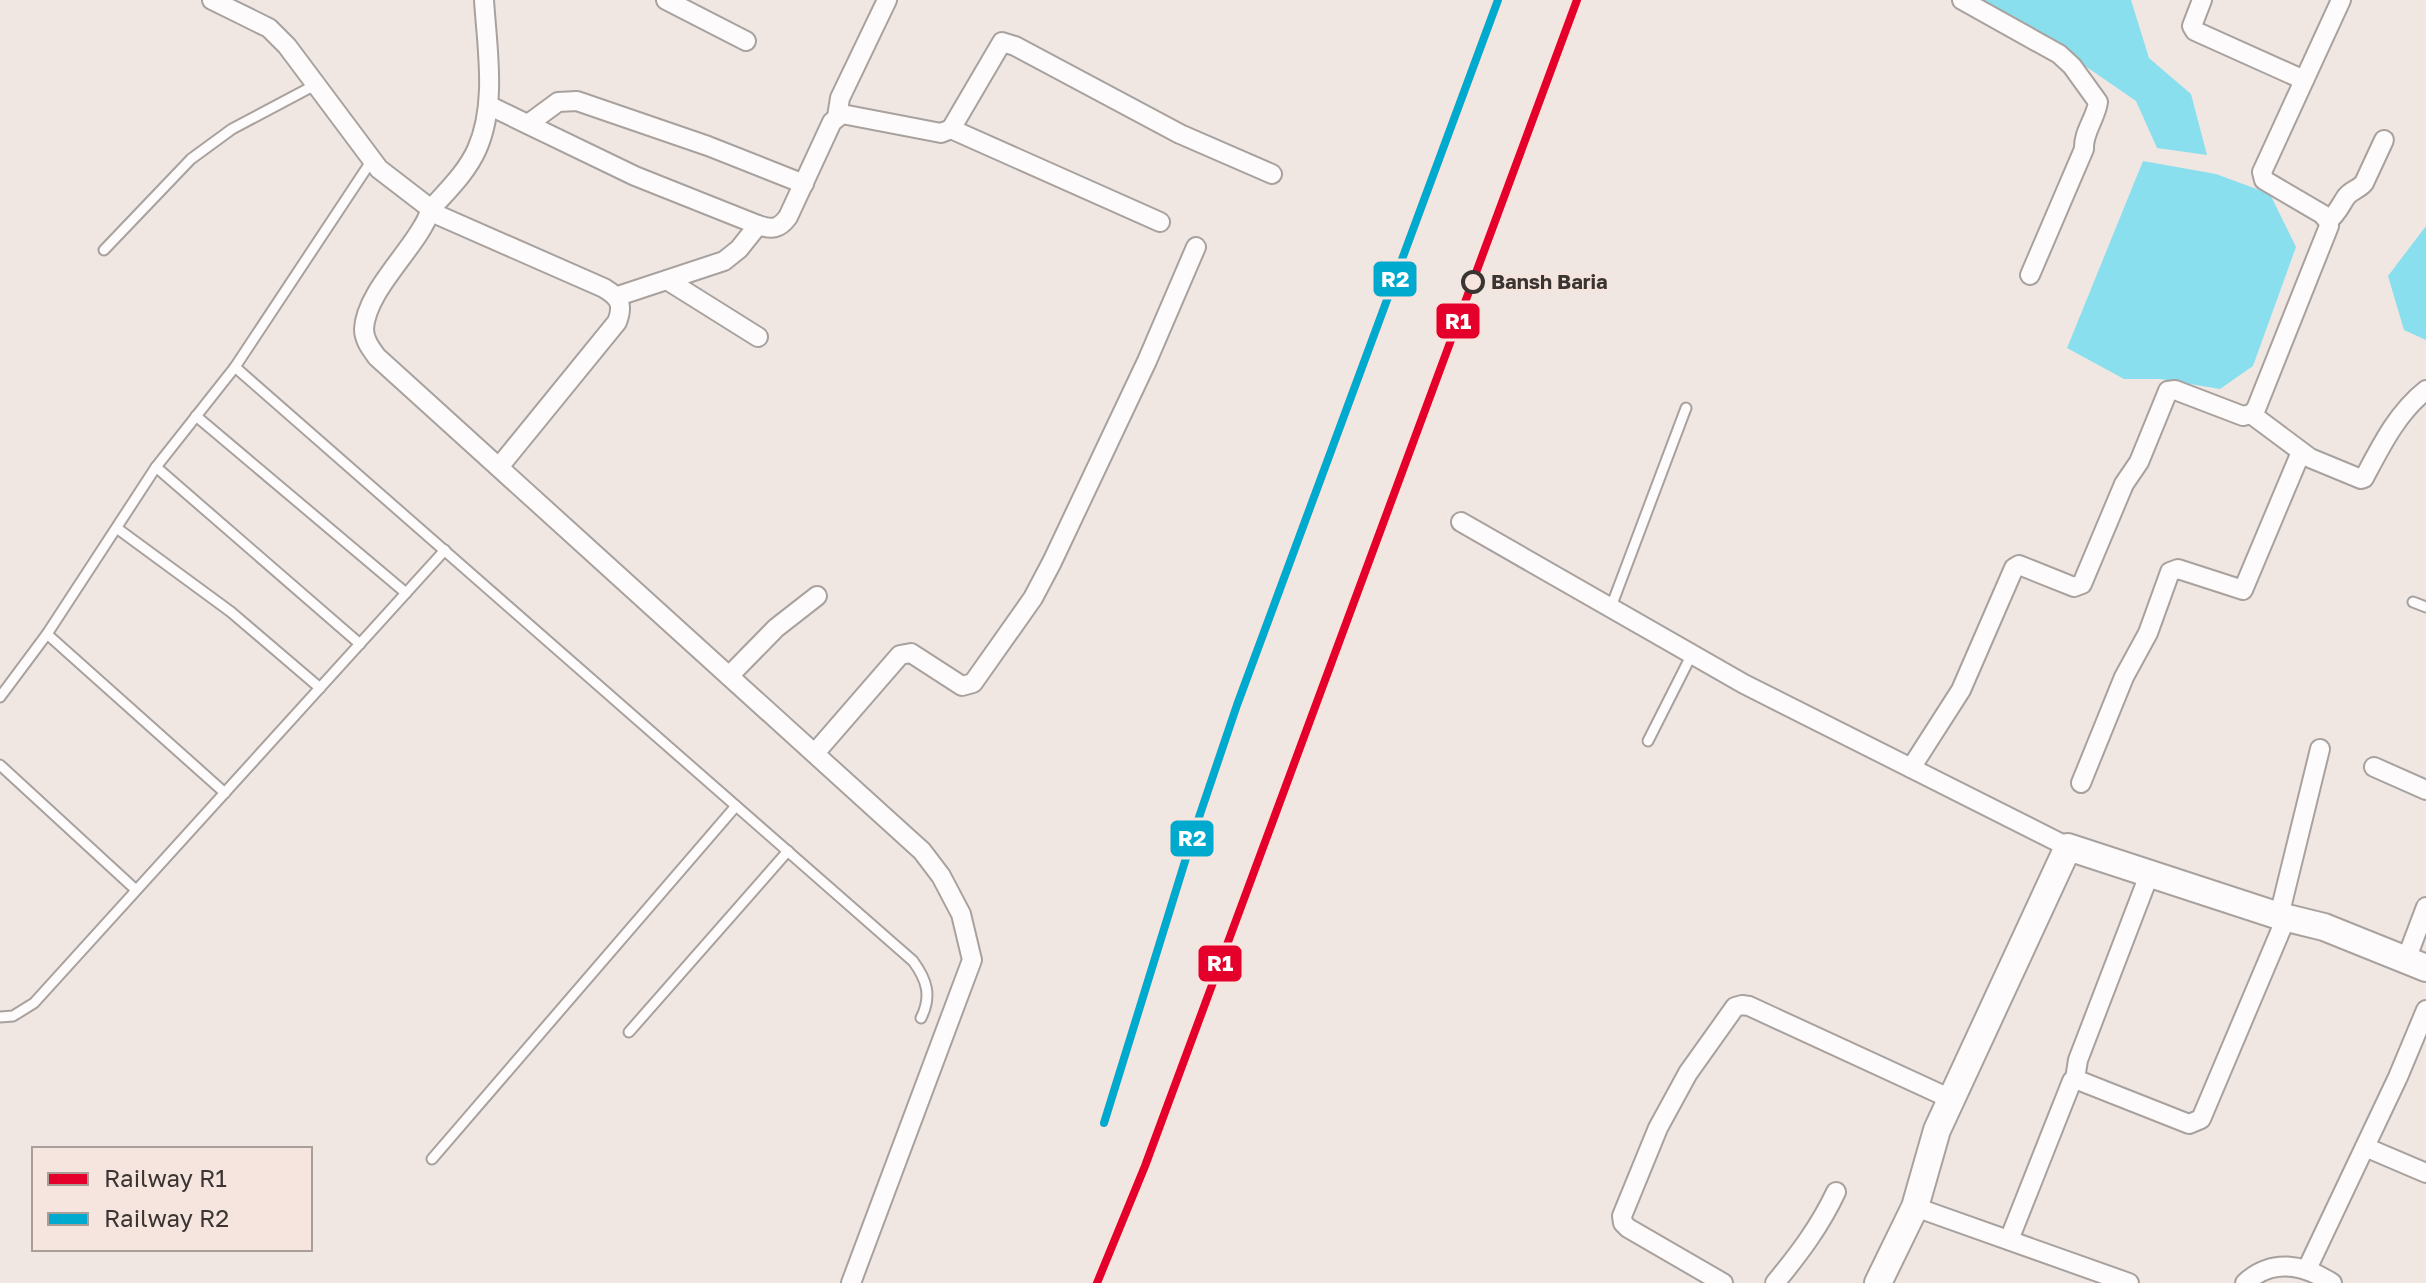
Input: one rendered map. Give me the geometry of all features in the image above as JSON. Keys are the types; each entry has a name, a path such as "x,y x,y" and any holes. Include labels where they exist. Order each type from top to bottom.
{"street":[{"path":"212,0 269,28 287,46 379,169 431,210 618,296 621,303 617,322 499,467"},
{"path":"484,0 488,105 476,152 431,210 373,300 364,329 367,342 377,357 922,851 941,876 961,914 972,960 851,1283"},
{"path":"666,0 746,41"},
{"path":"837,117 840,98 887,0"},
{"path":"1962,0 2063,57 2098,102 2084,138 2084,149 2030,275"},
{"path":"2202,0 2192,26 2195,31 2304,80"},
{"path":"1911,768 1961,690 2016,566 2074,587 2082,584 2124,484 2139,462 2168,391 2175,390 2243,416 2251,414 2261,397 2329,226 2322,214 2262,176 2341,0"},
{"path":"488,105 635,176 775,229 782,226 788,217 837,117 842,114 941,133 951,129 1002,42 1015,46 1180,134 1272,174"},
{"path":"528,124 558,102 577,101 708,146 804,184"},
{"path":"951,129 1160,222"},
{"path":"2328,221 2348,194 2364,183 2384,140"},
{"path":"618,296 724,261 739,249 758,225"},
{"path":"815,753 900,655 911,653 962,686 973,683 1033,598 1052,562 1147,361 1196,247"},
{"path":"667,280 758,337"},
{"path":"2251,414 2301,452 2357,479 2364,478 2392,428 2426,390"},
{"path":"2081,783 2124,677 2148,633 2170,572 2178,569 2243,590 2301,452"},
{"path":"1461,522 1744,684 2068,847 2282,917 2324,927 2416,964 2426,907"},
{"path":"729,676 776,628 817,596"},
{"path":"2075,1079 2189,1124 2201,1119 2282,917 2320,749"},
{"path":"2374,767 2426,790"},
{"path":"1878,1283 1915,1207 1937,1130 2068,847"},
{"path":"2009,1240 2075,1079 2078,1060 2149,875"},
{"path":"1723,1283 1628,1228 1622,1216 1688,1073 1735,1007 1749,1006 1951,1099"},
{"path":"2307,1269 2398,1077 2426,1010"},
{"path":"2365,1147 2426,1173"},
{"path":"1775,1283 1815,1233 1836,1192"},
{"path":"1915,1207 2009,1240 2086,1276 2129,1283"},
{"path":"2245,1283 2255,1274 2281,1266 2307,1269 2332,1283"}],"lane":[{"path":"104,250 191,159 232,129 315,85"},
{"path":"0,697 47,634 156,467 235,367 372,160"},
{"path":"235,367 913,961 923,974 929,992 921,1018"},
{"path":"1611,607 1686,408"},
{"path":"196,416 406,593"},
{"path":"156,467 360,644"},
{"path":"118,529 231,612 320,688"},
{"path":"0,1017 13,1016 34,1003 445,550"},
{"path":"2413,602 2426,607"},
{"path":"47,634 225,793"},
{"path":"1648,741 1692,654"},
{"path":"0,765 136,890"},
{"path":"432,1159 736,806"},
{"path":"629,1032 788,851"}],"water":[{"path":"1977,0 2131,0 2149,58 2191,94 2207,155 2157,148 2136,101 2072,57"},
{"path":"2143,161 2216,174 2270,194 2296,247 2253,366 2220,389 2160,379 2124,379 2067,348"},
{"path":"2426,226 2426,340 2404,330 2388,276"}],"rail line":[{"name":"R2","path":"1104,1123 1195,829 1237,705 1498,0"},
{"name":"R1","path":"1097,1283 1145,1166 1577,0"}],"place":[{"name":"Bansh Baria","path":"1473,282"}]}
